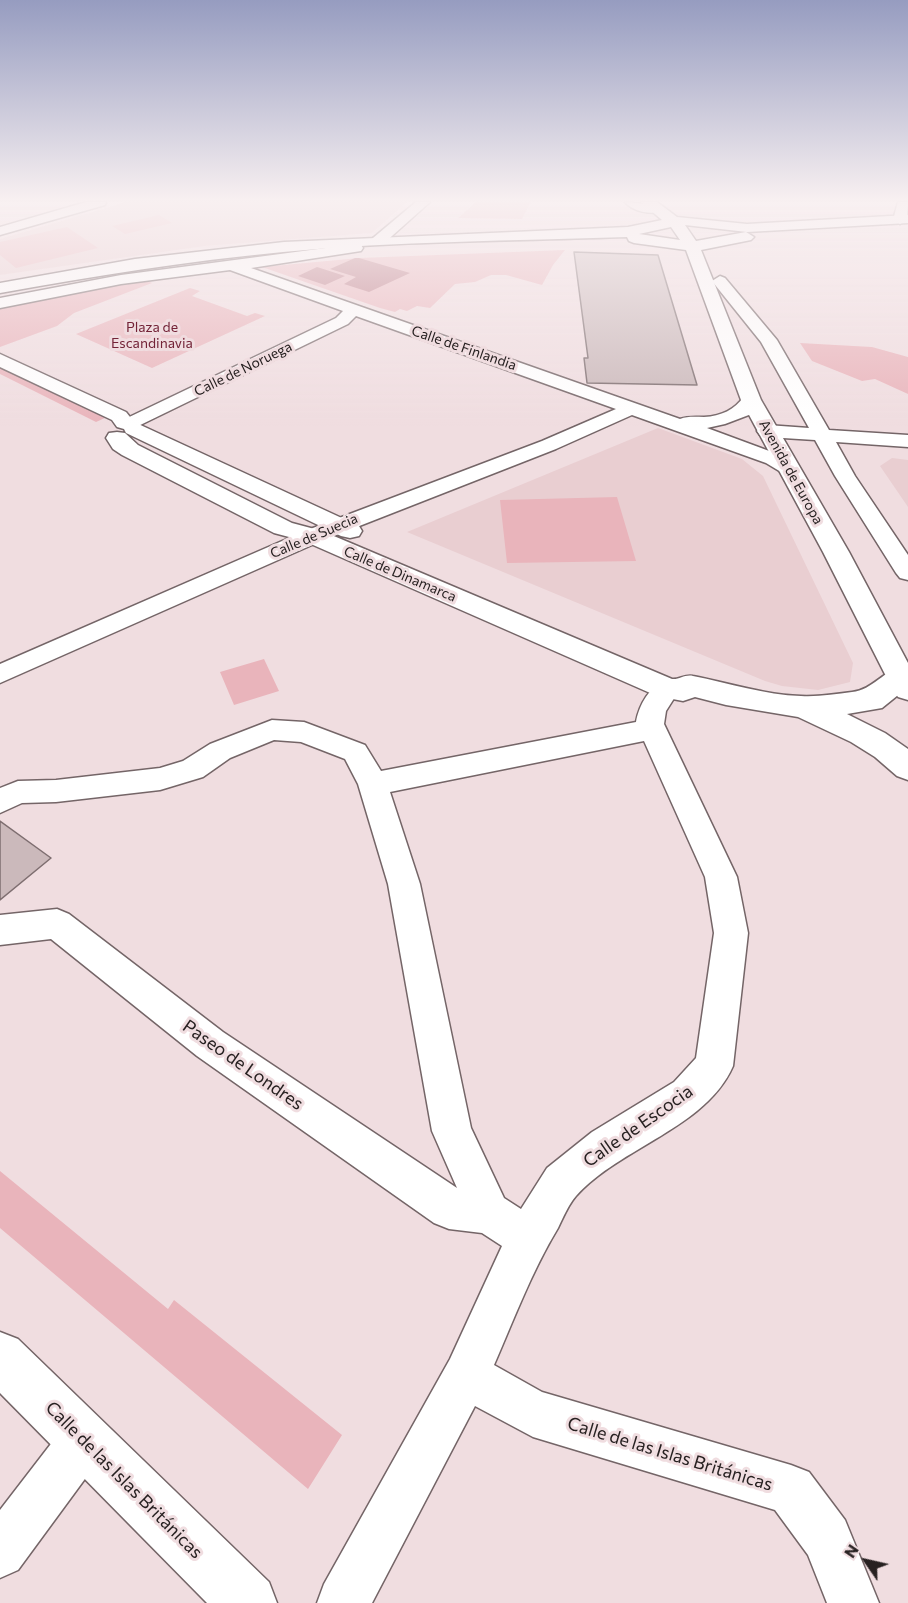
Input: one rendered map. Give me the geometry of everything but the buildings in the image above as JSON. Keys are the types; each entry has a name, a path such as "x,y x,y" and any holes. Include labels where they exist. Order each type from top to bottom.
{"main road":[{"path":"0,288 63,277"},
{"path":"0,294 102,277"},
{"name":"Avenida de Europa","path":"717,277 751,400 778,432 874,579"},
{"name":"Avenida de Europa","path":"719,277 778,432 788,468 905,684"},
{"name":"Calle de Dinamarca","path":"0,360 119,416 118,429 121,444 273,522 313,536 678,687 801,707 855,730 883,746 908,768"},
{"name":"Calle de Dinamarca","path":"118,429 676,668 687,676 678,687"},
{"name":"Calle de Dinamarca","path":"801,707 871,701 905,684"},
{"name":"Calle de las Islas Británicas","path":"0,1357 248,1603"}],"street":[{"path":"0,303 82,286 146,277"},
{"name":"Calle de Finlandia","path":"262,277 631,407 773,459 788,468"},
{"name":"Avenida de Europa","path":"720,281 769,340 845,476 908,573"},
{"name":"Calle de Noruega","path":"118,429 342,321 353,310"},
{"name":"Calle de Finlandia","path":"631,407 681,422 704,424 724,421 747,409 751,400"},
{"name":"Calle de Suecia","path":"0,674 313,536 549,445 618,416 631,407"},
{"path":"778,432 908,441"},
{"path":"373,784 651,729 652,710 678,687"},
{"name":"Calle de Escocia","path":"342,1603 466,1375 528,1238 561,1182 606,1146 688,1095 714,1066 732,933 723,888 712,856 651,729"},
{"path":"0,801 18,792 56,791 160,779 193,769 220,751 272,730 304,732 355,752 373,784 404,884 452,1131 489,1213"},
{"name":"Paseo de Londres","path":"0,930 57,924 210,1044 449,1208 489,1213 528,1238"},
{"name":"Calle de las Islas Británicas","path":"466,1375 533,1413 791,1490 827,1538 853,1603"},
{"path":"0,1552 84,1440"}],"shaded area":[{"path":"300,277 343,277 325,285"},
{"path":"356,277 402,277 369,292 344,284"},
{"path":"658,428 742,459 763,476 853,663 850,682 818,690 782,686 765,681 407,532"},
{"path":"892,458 908,460 908,507 880,466"}],"green space":[{"path":"290,277 487,277 475,282 455,284 430,308 417,306 407,311 400,309 395,312"},
{"path":"513,277 547,277 542,285"},
{"path":"145,280 152,283 74,313 57,326 0,347 0,308"},
{"name":"Plaza de Escandinavia","path":"190,288 200,291 192,296 247,316 255,313 265,316 152,368 76,334"},
{"path":"800,343 872,347 908,357 908,394 875,379 862,381 812,361"},
{"path":"0,365 107,417 96,422 0,374"},
{"path":"617,497 636,561 507,563 500,500"},
{"path":"264,659 279,691 234,705 220,672"},
{"path":"0,1171 168,1309 174,1300 342,1435 308,1489 0,1228"}]}
